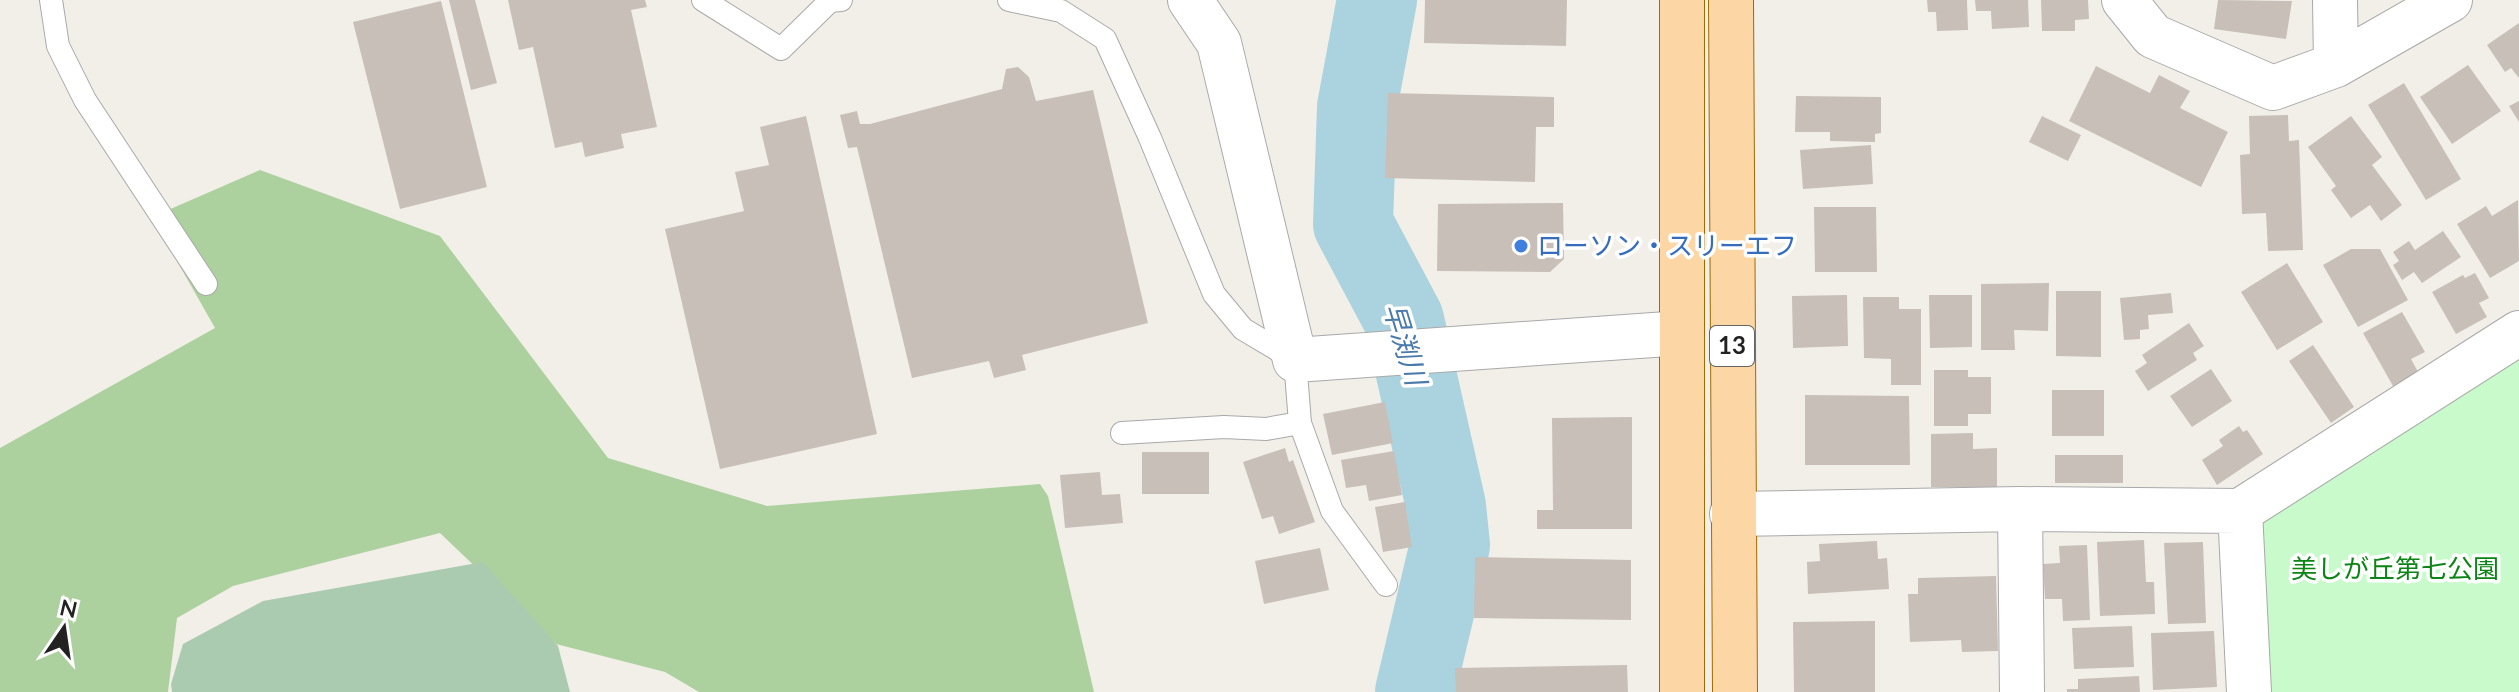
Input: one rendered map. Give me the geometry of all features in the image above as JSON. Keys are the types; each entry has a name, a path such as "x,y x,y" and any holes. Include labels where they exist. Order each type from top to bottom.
{"main road":[{"name":"13","path":"1682,0 1682,692"},
{"name":"13","path":"1731,0 1735,692"}],"street":[{"path":"1190,0 1219,43 1295,360 1682,333"},
{"path":"2124,0 2153,36 2273,88 2336,65 2450,0"},
{"path":"2335,0 2336,65"},
{"path":"1732,514 2020,509 2240,511 2519,333"},
{"path":"2020,509 2022,692"},
{"path":"2240,511 2249,692"}],"lane":[{"path":"51,0 58,46 85,100 206,284"},
{"path":"703,0 781,49 830,1 841,0"},
{"path":"1009,0 1061,11 1105,39 1150,138 1214,294 1243,329 1295,360 1300,423 1332,511 1386,585"},
{"path":"1122,433 1224,427 1266,429 1300,423"}],"green space":[{"path":"260,170 440,236 608,458 767,506 1040,484 1048,496 1094,692 699,692 665,672 556,644 440,533 233,586 177,618 168,692 0,692 0,448 215,328 152,217"},
{"name":"美しが丘第七公園","path":"2519,347 2519,692 2262,692 2253,516"},
{"path":"483,562 558,646 570,692 172,692 171,684 183,644 263,601"}],"building":[{"path":"449,0 475,0 497,83 471,90"},
{"path":"508,0 645,0 647,7 631,10 657,127 621,134 624,148 585,157 582,142 555,148 533,47 519,50"},
{"path":"1425,0 1567,0 1566,46 1424,43"},
{"path":"1927,0 1967,0 1968,30 1937,31 1936,12 1928,12"},
{"path":"1975,0 2028,0 2029,27 1992,29 1991,11 1976,11"},
{"path":"2041,0 2088,0 2089,19 2075,20 2075,31 2042,31"},
{"path":"2218,0 2292,1 2286,39 2214,29"},
{"path":"441,1 487,187 400,209 353,22"},
{"path":"2519,23 2519,78 2511,68 2505,72 2487,45"},
{"path":"2468,65 2501,111 2452,144 2420,97"},
{"path":"2096,66 2150,93 2159,75 2190,91 2180,108 2228,132 2201,187 2069,121"},
{"path":"1018,67 1029,77 1036,101 1093,90 1148,323 1022,355 1026,370 994,378 989,361 912,378 857,147 848,148 840,115 857,111 860,124 870,124 1002,89 1006,69"},
{"path":"2404,83 2461,179 2426,200 2368,105"},
{"path":"1388,93 1554,97 1554,127 1536,127 1535,182 1385,178"},
{"path":"1796,96 1881,97 1881,133 1875,134 1875,142 1830,141 1830,132 1795,132"},
{"path":"2519,101 2519,122 2509,106"},
{"path":"2288,115 2289,141 2299,140 2303,250 2268,251 2266,213 2242,214 2240,155 2250,154 2249,116"},
{"path":"806,116 877,434 720,469 665,229 744,211 735,172 769,165 760,127"},
{"path":"2042,116 2081,135 2068,161 2029,142"},
{"path":"2351,116 2382,157 2372,165 2402,205 2381,221 2370,205 2351,218 2331,190 2336,186 2308,147"},
{"path":"1871,145 1873,184 1803,189 1800,150"},
{"path":"2518,200 2519,261 2490,278 2457,224 2486,206 2492,216"},
{"path":"1563,203 1564,259 1550,272 1437,271 1438,204"},
{"path":"1814,207 1876,207 1877,272 1815,272"},
{"path":"2443,231 2461,257 2422,283 2414,272 2402,280 2393,265 2399,261 2393,252 2409,241 2415,250"},
{"path":"2351,249 2380,249 2408,300 2358,327 2323,265"},
{"path":"2287,263 2323,322 2277,350 2241,292"},
{"path":"2475,273 2489,298 2479,303 2487,317 2456,334 2432,292 2463,275 2465,278"},
{"path":"2049,283 2048,331 2014,330 2015,350 1981,350 1981,284"},
{"path":"2056,291 2101,291 2101,357 2056,356"},
{"path":"2171,293 2173,313 2148,315 2149,329 2140,330 2140,339 2124,340 2120,298"},
{"path":"1847,295 1848,346 1793,348 1792,296"},
{"path":"1929,295 1972,295 1972,347 1930,348"},
{"path":"1863,297 1899,297 1899,309 1921,309 1921,385 1891,385 1891,359 1864,358"},
{"path":"2402,312 2425,352 2411,359 2418,372 2393,386 2363,333"},
{"path":"2189,323 2204,346 2193,353 2197,360 2148,391 2135,371 2147,363 2142,355"},
{"path":"2313,345 2354,407 2331,423 2289,361"},
{"path":"2211,369 2232,401 2192,427 2170,396"},
{"path":"1934,370 1968,370 1968,377 1991,377 1991,414 1968,414 1968,426 1934,426"},
{"path":"2052,390 2104,390 2104,436 2052,436"},
{"path":"1805,395 1909,396 1910,465 1805,465"},
{"path":"1385,402 1393,443 1332,455 1323,414"},
{"path":"1632,417 1632,529 1537,529 1537,510 1553,510 1552,418"},
{"path":"2239,426 2243,432 2247,430 2263,454 2217,485 2202,460 2223,446 2219,440"},
{"path":"1973,433 1973,449 1997,448 1997,487 1931,487 1931,434"},
{"path":"1285,448 1289,462 1293,460 1315,522 1279,534 1273,516 1262,519 1243,462"},
{"path":"1394,451 1402,495 1369,501 1366,485 1346,488 1341,460"},
{"path":"1142,452 1209,452 1209,494 1142,494"},
{"path":"2055,455 2123,455 2123,483 2055,483"},
{"path":"1100,472 1102,495 1120,494 1123,523 1065,528 1060,475"},
{"path":"1405,502 1412,547 1383,552 1375,507"},
{"path":"2144,540 2146,582 2154,582 2155,614 2100,616 2097,542"},
{"path":"1877,541 1878,559 1887,558 1889,589 1808,594 1807,562 1820,561 1819,544"},
{"path":"2203,542 2206,623 2168,624 2164,543"},
{"path":"2087,545 2090,620 2063,621 2062,599 2045,599 2043,564 2060,563 2059,546"},
{"path":"1320,548 1329,590 1264,604 1255,561"},
{"path":"1475,557 1631,560 1631,620 1474,618"},
{"path":"1996,576 1998,651 1962,652 1961,640 1910,642 1908,594 1918,594 1918,578"},
{"path":"1875,621 1875,692 1794,692 1793,622"},
{"path":"2132,626 2134,667 2074,669 2072,628"},
{"path":"2214,631 2217,687 2153,690 2151,633"},
{"path":"1627,665 1628,692 1456,692 1455,668"},
{"path":"2139,676 2140,692 2067,692 2067,689 2078,689 2078,679"}],"waterway":[{"name":"早渕川","path":"1377,0 1357,107 1353,224 1404,320 1446,506 1450,545 1415,692"}],"place":[{"name":"ローソン・スリーエフ","path":"1521,246"}]}
